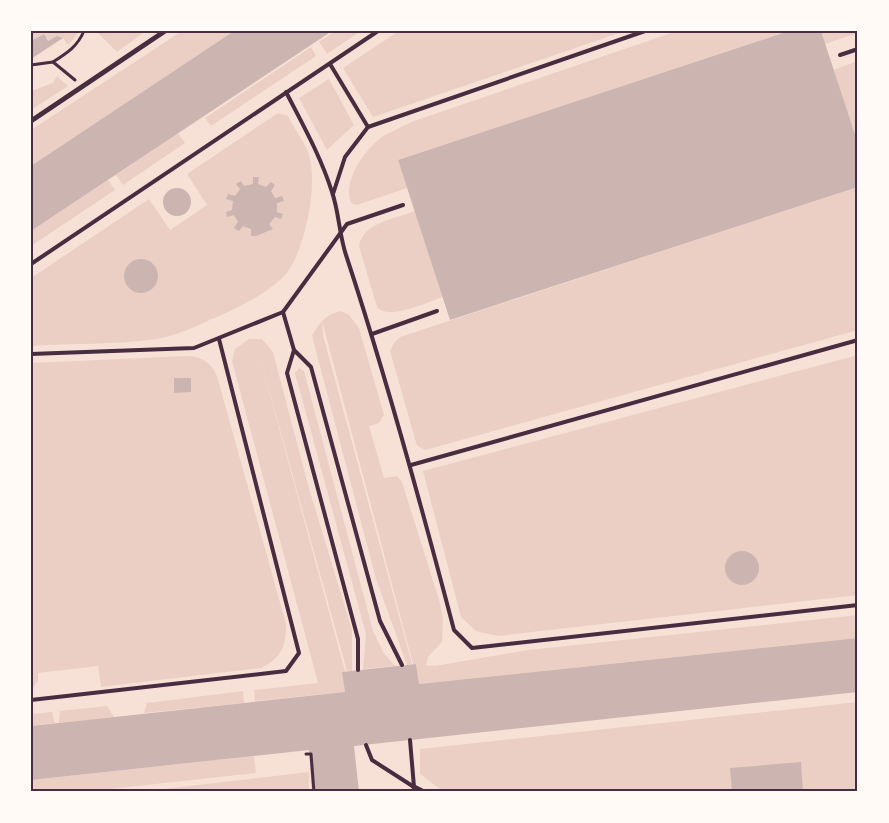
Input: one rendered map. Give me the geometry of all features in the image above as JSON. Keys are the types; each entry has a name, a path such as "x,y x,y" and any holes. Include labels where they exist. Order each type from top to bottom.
{"street":[{"path":"31,121 165,31"},
{"path":"414,787 424,792"}],"lane":[{"path":"31,264 378,31"},
{"path":"333,194 345,157 368,127 645,31"},
{"path":"840,55 858,49"},
{"path":"330,64 368,127"},
{"path":"286,92 319,156 333,194 339,235 372,334 411,465 454,630 472,648 858,605"},
{"path":"31,354 194,348 219,339 283,312 347,224 403,205"},
{"path":"283,312 294,350 311,367 380,621 402,666"},
{"path":"372,334 438,312"},
{"path":"31,700 286,671 299,653 219,339"},
{"path":"411,465 858,340"},
{"path":"294,350 288,373 358,639 358,670"},
{"path":"410,740 414,787"},
{"path":"366,745 372,760 414,787"}],"path":[{"path":"31,65 53,62 69,52 79,42 84,31"},
{"path":"53,62 83,86"},
{"path":"306,754 311,754 314,792"}],"shaded area":[{"path":"31,31 80,31 68,45 63,38 57,36 48,41 43,34 31,41"},
{"path":"96,31 146,31 117,52"},
{"path":"182,31 234,31 31,166 31,130"},
{"path":"335,31 361,31 327,54 319,42"},
{"path":"399,31 625,31 373,117 343,68"},
{"path":"677,31 789,31 398,160 407,188 357,205 351,203 349,194 350,184 358,165 370,147 388,133 414,121"},
{"path":"821,31 858,31 858,33 825,44"},
{"path":"311,47 316,56 211,126 205,118"},
{"path":"858,61 858,144 833,70"},
{"path":"57,76 68,86 31,110 31,91 53,83"},
{"path":"329,79 354,125 327,150 299,98"},
{"path":"278,113 288,116 306,148 311,164 312,179 309,212 301,245 289,270 283,277 266,291 246,303 195,327 172,335 156,339 125,342 31,346 31,278 149,199 170,230 207,205 187,174"},
{"path":"178,133 185,143 123,185 116,175"},
{"path":"108,180 115,190 31,246 31,231"},
{"path":"858,187 858,330 425,450 417,446 390,351 400,337"},
{"path":"415,211 443,297 408,309 390,312 383,311 377,307 359,246 362,238 373,226"},
{"path":"341,311 349,315 359,328 384,415 379,423 369,426 384,478 397,476 402,482 440,603 443,619 442,642 428,657 426,665 435,666 528,650 858,615 858,638 419,684 416,664 413,664 322,321"},
{"path":"322,321 323,335 412,664 407,665 376,579 312,336"},
{"path":"249,339 262,339 273,352 308,485 352,630 352,671 347,671 256,343 345,671 343,672 345,692 255,701 254,690 318,683 232,361 235,349"},
{"path":"858,355 858,595 498,636 476,631 461,617 423,471"},
{"path":"188,356 206,362 217,376 286,624 284,645 274,660 261,668 101,687 98,666 38,673 38,681 31,690 31,363"},
{"path":"299,368 304,371 373,631 383,652 395,666 363,669 366,634 295,373"},
{"path":"243,691 244,703 144,713 147,703"},
{"path":"858,702 858,792 444,792 420,774 420,749"},
{"path":"107,706 114,717 59,723 60,711"},
{"path":"52,712 55,723 31,726 31,714"},
{"path":"254,756 256,773 83,792 31,792 31,780"},
{"path":"309,772 309,792 138,792"}],"building":[{"path":"234,31 332,31 31,231 31,166"},
{"path":"789,31 821,31 858,144 858,187 450,320 398,160"},
{"path":"44,34 48,41 57,36 63,38 31,59 31,41"},
{"path":"253,177 259,177 258,184 266,187 271,182 275,185 271,191 275,198 282,196 284,201 277,203 277,212 283,214 281,219 275,217 269,224 273,229 256,236 251,236 251,229 243,226 239,231 234,228 238,222 234,215 227,217 226,212 232,210 233,201 226,199 228,194 235,196 240,189 236,184 241,181 244,186 253,184"},
{"path":"177,188 187,192 191,202 187,212 177,216 167,212 163,202 167,192"},
{"path":"141,259 153,264 158,276 153,288 141,293 129,288 124,276 129,264"},
{"path":"174,378 191,378 191,392 174,393"},
{"path":"742,551 754,556 759,568 754,580 742,585 730,580 725,568 730,556"},
{"path":"858,638 858,692 354,746 359,792 312,792 309,750 31,780 31,726 345,692 342,672 416,664 419,684"},
{"path":"801,762 803,792 732,792 730,768"}]}
